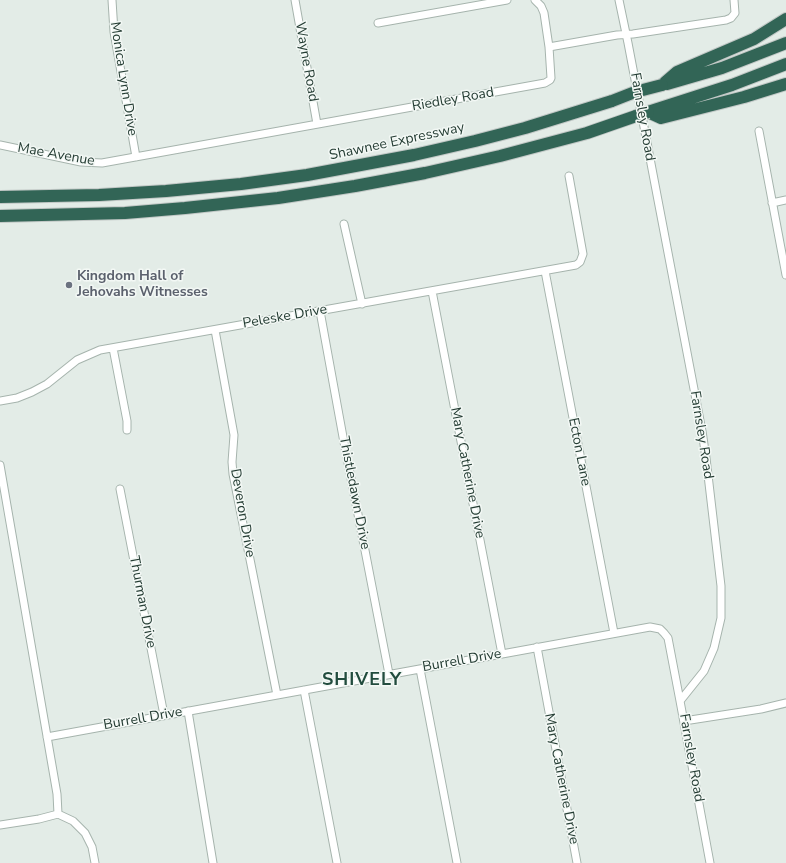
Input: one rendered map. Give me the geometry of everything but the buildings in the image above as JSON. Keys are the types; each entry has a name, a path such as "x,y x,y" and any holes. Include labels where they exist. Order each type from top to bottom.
{"highway":[{"path":"662,85 677,72 754,38 786,19"},
{"name":"Shawnee Expressway","path":"0,197 99,195 166,191 240,184 307,175 414,155 533,126 612,101 635,92 722,68 786,44"},
{"path":"0,216 125,213 185,208 278,198 425,173 500,156 587,133 616,122 732,85 786,64"},
{"path":"648,112 661,118 744,97 786,84"}],"street":[{"name":"Monica Lynn Drive","path":"112,0 114,32 136,157"},
{"name":"Wayne Road","path":"294,0 317,124"},
{"path":"378,23 507,0"},
{"path":"535,0 542,9 549,47 616,35 626,35 726,20 734,15 734,0"},
{"name":"Farnsley Road","path":"619,0 703,438 721,586 721,618 714,648 704,671 680,701 710,863"},
{"name":"Riedley Road","path":"136,157 545,83 551,78 549,47"},
{"path":"759,131 786,275"},
{"name":"Mae Avenue","path":"0,145 91,163 102,163 136,157"},
{"name":"Peleske Drive","path":"0,401 16,398 32,392 47,384 77,360 100,350 576,265 580,262 583,254 569,176"},
{"path":"772,203 786,200"},
{"path":"344,224 362,304"},
{"name":"Ecton Lane","path":"546,271 614,633"},
{"name":"Mary Catherine Drive","path":"432,291 502,654"},
{"name":"Thistledawn Drive","path":"320,311 389,674"},
{"name":"Deveron Drive","path":"214,330 234,435 232,462 233,474 277,695"},
{"path":"113,348 127,422 127,430"},
{"path":"0,465 57,794 58,814"},
{"name":"Thurman Drive","path":"120,489 164,715"},
{"name":"Burrell Drive","path":"47,737 650,627 660,629 668,638 680,701"},
{"name":"Mary Catherine Drive","path":"537,647 577,863"},
{"path":"420,669 457,863"},
{"path":"304,690 337,863"},
{"path":"684,721 761,709 786,703"},
{"path":"188,711 213,863"},
{"path":"0,826 58,814 73,821 85,833 92,847 95,863"}],"place":[{"name":"Kingdom Hall of Jehovahs Witnesses","path":"69,285"}],"district":[{"name":"SHIVELY","path":"362,681"}]}
